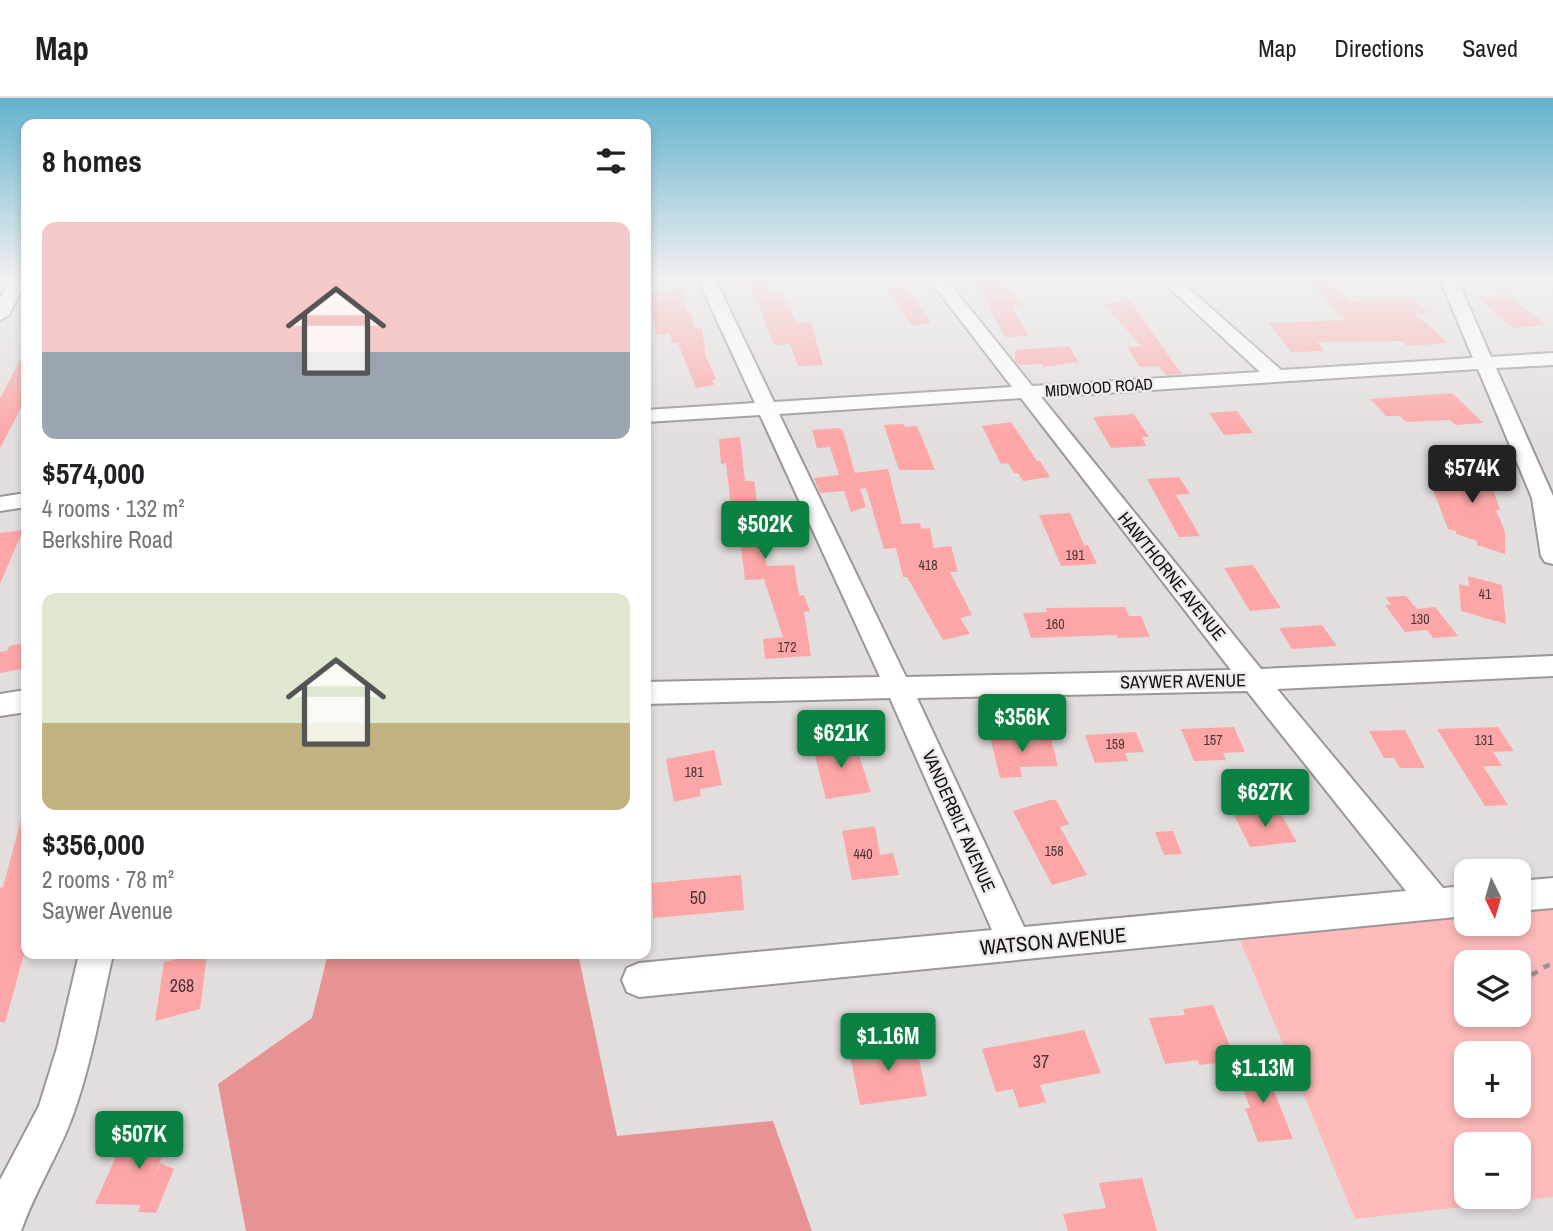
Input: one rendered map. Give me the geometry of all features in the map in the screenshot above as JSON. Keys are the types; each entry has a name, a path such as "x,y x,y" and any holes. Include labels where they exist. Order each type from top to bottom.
{"street":[{"name":"VANDERBILT AVENUE","path":"730,332 898,687 1015,944"},
{"name":"HAWTHORNE AVENUE","path":"980,332 1254,680 1451,903"},
{"path":"1227,332 1276,376"},
{"path":"1470,332 1544,498 1553,556"},
{"name":"MIDWOOD ROAD","path":"651,416 1553,359"},
{"path":"0,504 21,501"},
{"name":"SAYWER AVENUE","path":"651,693 1254,680 1553,666"},
{"path":"0,705 21,702"},
{"path":"1531,895 1553,893"},
{"name":"WATSON AVENUE","path":"639,980 1451,903"},
{"path":"1,1231 16,1189 55,1113 75,1048 95,959"}],"path":[{"path":"1531,978 1545,965 1553,964"}],"shaded area":[{"path":"1553,904 1553,1197 1531,1199 1531,1132 1454,1132 1454,1208 1355,1219 1237,933 1454,913 1454,936 1531,936 1531,906"},
{"path":"327,959 579,959 617,1136 773,1121 812,1231 246,1231 218,1084 312,1018"}],"building":[{"path":"656,332 703,332 706,357 716,379 712,380 714,385 696,388 678,343 672,343 670,333 656,335"},
{"path":"769,332 814,332 823,365 798,366 790,344 774,345"},
{"path":"1002,332 1027,332 1029,336 1005,337"},
{"path":"1129,332 1152,332 1182,374 1166,375 1158,366 1140,367 1127,347 1141,346"},
{"path":"1275,332 1436,332 1448,343 1407,346 1402,341 1317,342 1324,351 1291,352"},
{"path":"1069,346 1078,362 1043,367 1042,364 1019,365 1015,361 1015,350"},
{"path":"21,358 21,408 0,448 0,399"},
{"path":"1452,393 1483,423 1456,425 1450,420 1406,422 1400,416 1386,416 1370,399"},
{"path":"1237,411 1253,433 1224,435 1209,413"},
{"path":"1134,414 1149,437 1142,437 1146,446 1111,448 1093,417"},
{"path":"1011,422 1050,477 1023,481 1008,463 1001,464 982,426"},
{"path":"904,424 905,427 917,426 935,470 899,470 884,425"},
{"path":"839,428 843,431 855,473 888,469 902,524 920,523 921,529 930,528 934,548 951,546 958,572 950,572 972,615 960,618 970,634 943,640 907,577 903,577 896,548 884,549 866,488 860,489 866,507 851,512 844,491 820,493 814,478 839,475 830,447 817,448 812,430"},
{"path":"740,437 745,481 754,481 767,566 794,565 799,596 804,595 810,611 804,612 811,656 765,659 763,639 783,637 764,579 745,580 737,513 732,514 726,463 721,464 719,439"},
{"path":"1450,456 1484,461 1500,510 1496,510 1505,532 1505,554 1477,545 1477,541 1448,529 1432,487 1455,490 1451,475 1456,476"},
{"path":"1179,477 1190,494 1176,495 1200,536 1179,537 1147,479"},
{"path":"1070,513 1084,545 1088,545 1097,564 1061,566 1039,515"},
{"path":"21,530 0,584 0,533"},
{"path":"1253,565 1281,608 1250,611 1224,568"},
{"path":"1468,576 1502,585 1506,624 1461,611 1459,584 1469,586"},
{"path":"1406,596 1417,609 1435,607 1458,636 1433,638 1427,630 1405,632 1385,605 1391,605 1386,597"},
{"path":"1125,607 1129,616 1141,616 1150,637 1118,638 1117,635 1031,638 1023,613 1047,612 1046,608"},
{"path":"1322,625 1337,646 1292,649 1279,628"},
{"path":"21,644 21,669 0,673 0,652 7,651 9,646"},
{"path":"1234,727 1245,752 1223,753 1226,760 1194,761 1181,729"},
{"path":"1498,727 1514,751 1493,752 1502,766 1483,766 1508,805 1485,806 1437,729"},
{"path":"1405,730 1425,768 1400,768 1394,758 1384,758 1369,731"},
{"path":"1136,732 1144,752 1125,753 1128,761 1095,763 1085,735"},
{"path":"1050,736 1058,766 1020,767 1022,777 1000,778 990,737"},
{"path":"854,741 871,792 826,799 813,748"},
{"path":"714,750 722,785 700,789 701,796 674,802 666,759"},
{"path":"1056,800 1069,824 1060,827 1087,875 1052,885 1013,811"},
{"path":"1279,811 1297,842 1250,847 1234,815"},
{"path":"21,820 23,959 5,1023 0,1022 0,888 3,887"},
{"path":"875,826 880,855 893,853 899,875 852,880 842,831"},
{"path":"1173,831 1182,854 1164,855 1155,832"},
{"path":"741,875 744,910 653,918 652,883"},
{"path":"206,959 200,1009 155,1021 164,962"},
{"path":"1213,1005 1236,1061 1199,1065 1198,1060 1165,1064 1149,1018 1185,1015 1183,1009"},
{"path":"1084,1030 1101,1073 1040,1085 1046,1102 1019,1108 1013,1089 996,1092 982,1049"},
{"path":"915,1041 927,1096 860,1105 849,1050"},
{"path":"1264,1066 1293,1139 1258,1142 1245,1108 1250,1108 1235,1068"},
{"path":"129,1127 173,1128 150,1187 160,1163 174,1169 156,1213 138,1212 141,1205 95,1204"},
{"path":"1142,1178 1157,1231 1068,1231 1063,1214 1106,1208 1099,1183"}]}
